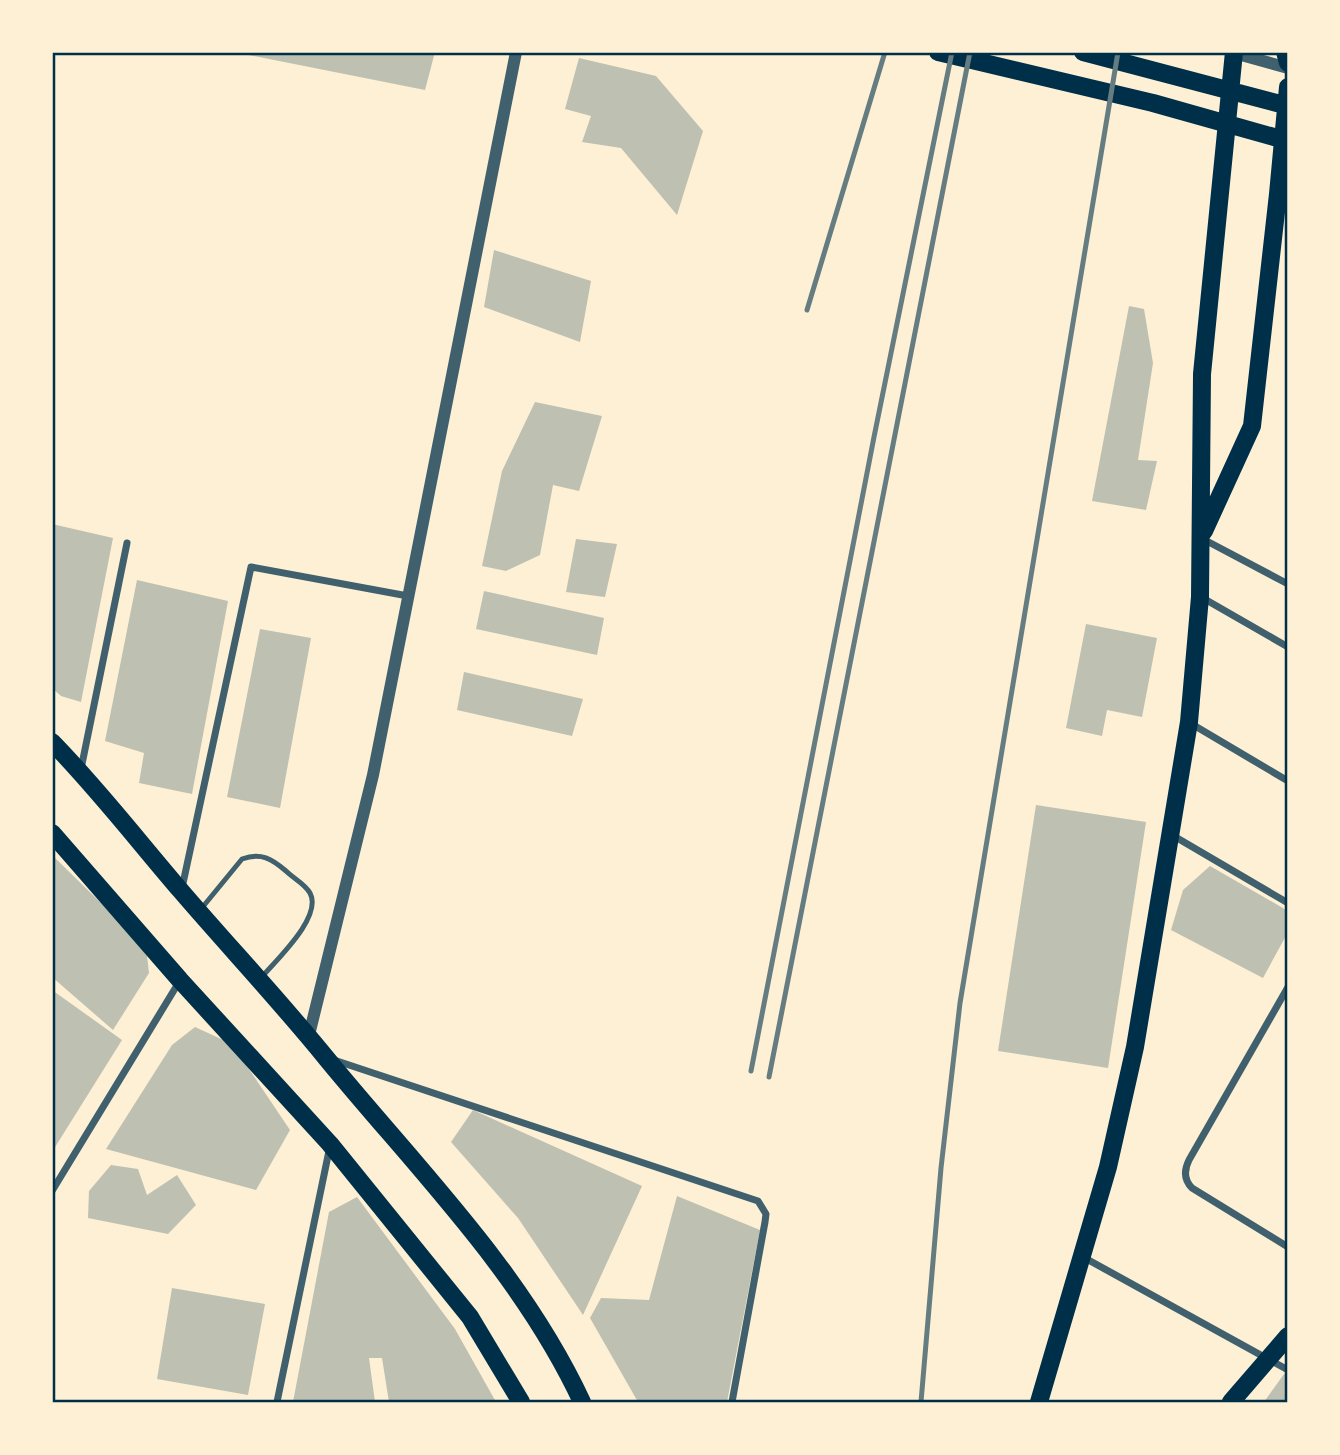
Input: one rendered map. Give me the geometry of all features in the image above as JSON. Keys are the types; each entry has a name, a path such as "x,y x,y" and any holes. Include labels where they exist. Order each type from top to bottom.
{"main road":[{"path":"937,52 1153,103 1287,141"},
{"path":"1083,52 1287,106"},
{"path":"1285,52 1287,63"},
{"path":"1039,1402 1108,1167 1135,1048 1189,722 1200,597 1202,374 1234,53"},
{"path":"1201,537 1252,426 1283,195 1287,87"},
{"path":"52,742 81,771 181,892 309,1035 484,1243 544,1332 582,1402"},
{"path":"52,833 330,1144 470,1317 522,1402"},
{"path":"1231,1402 1287,1336"}],"street":[{"path":"309,1035 373,775 516,52"},
{"path":"1234,53 1287,68"},
{"path":"1201,537 1287,584"},
{"path":"81,771 127,543"},
{"path":"181,892 251,567 408,596"},
{"path":"1200,597 1287,647"},
{"path":"1189,722 1287,781"},
{"path":"1171,834 1287,903"},
{"path":"52,1191 180,979"},
{"path":"1287,987 1189,1160 1185,1178 1192,1188 1287,1247"},
{"path":"326,1058 758,1201 766,1214 765,1222 732,1402"},
{"path":"277,1402 330,1144"},
{"path":"1082,1257 1287,1370"}],"lane":[{"path":"199,912 242,859 250,856 266,857 274,861 308,890 313,904 308,921 260,980"}],"building":[{"path":"234,52 435,52 425,90"},
{"path":"579,58 656,76 703,131 677,215 621,148 582,142 591,116 565,109"},
{"path":"494,250 591,281 580,342 484,307"},
{"path":"1129,306 1144,309 1153,363 1138,460 1157,461 1146,510 1092,501"},
{"path":"535,402 602,416 579,491 553,485 540,555 506,571 482,566 502,471"},
{"path":"52,524 113,538 81,702 61,696 52,688"},
{"path":"576,539 617,544 605,597 566,592"},
{"path":"137,580 228,601 192,794 139,783 144,753 105,741"},
{"path":"484,591 604,618 597,655 476,629"},
{"path":"1086,624 1157,638 1142,717 1107,710 1102,736 1066,728"},
{"path":"260,629 311,638 280,808 227,797"},
{"path":"464,672 583,699 572,736 457,710"},
{"path":"1036,805 1146,822 1108,1068 998,1051"},
{"path":"52,855 146,947 149,973 113,1030 52,977"},
{"path":"1210,866 1288,911 1288,932 1263,978 1171,930 1183,890"},
{"path":"52,990 122,1040 52,1152"},
{"path":"195,1027 232,1044 290,1130 256,1190 106,1149 172,1045"},
{"path":"473,1110 642,1186 583,1315 518,1218 451,1142"},
{"path":"111,1165 138,1169 147,1195 177,1175 196,1205 168,1234 88,1218 89,1191"},
{"path":"677,1196 760,1230 727,1402 638,1402 590,1318 601,1298 649,1300"},
{"path":"357,1197 455,1329 496,1402 389,1402 382,1358 369,1358 375,1402 293,1402 329,1212"},
{"path":"172,1288 265,1304 248,1395 157,1379"},
{"path":"1284,1374 1288,1376 1288,1402 1264,1402"}],"railway":[{"path":"807,310 885,52"},
{"path":"751,1071 952,52"},
{"path":"769,1077 970,52"},
{"path":"921,1402 941,1168 960,1003 1118,52"}]}
